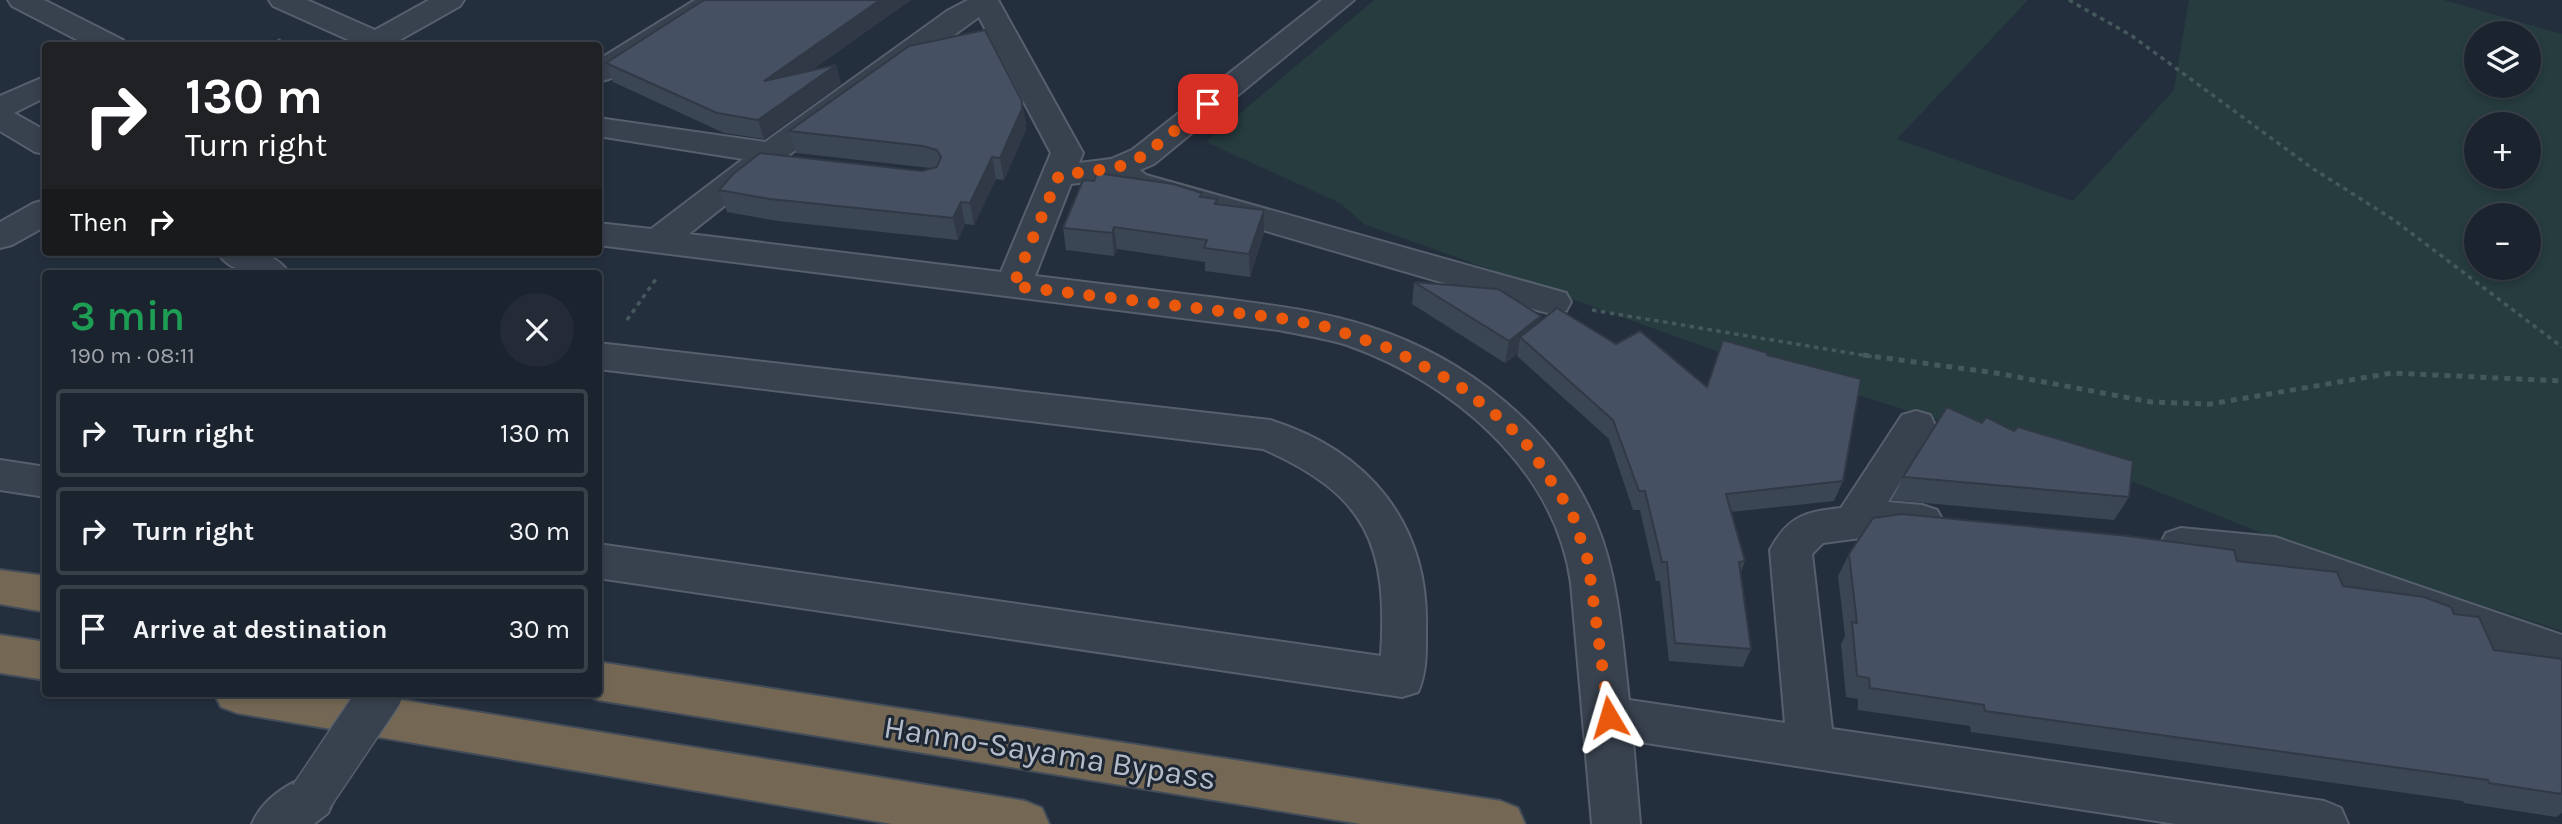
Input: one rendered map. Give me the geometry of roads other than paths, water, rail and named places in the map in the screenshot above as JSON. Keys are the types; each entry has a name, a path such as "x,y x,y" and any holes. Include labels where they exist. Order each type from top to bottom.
{"highway":[{"path":"0,587 42,593"},
{"path":"0,654 42,660"},
{"name":"Hanno-Sayama Bypass","path":"602,682 1501,824"},
{"path":"261,697 1025,824"}],"street":[{"path":"22,0 105,42"},
{"path":"283,0 379,42"},
{"path":"383,42 450,0"},
{"path":"602,71 715,0"},
{"path":"1059,175 1116,168 1143,156 1340,0"},
{"path":"669,243 766,158 957,17 984,1 1067,153 1013,286"},
{"path":"0,108 42,87"},
{"path":"0,118 42,143"},
{"path":"602,128 802,167"},
{"path":"1116,168 1134,182 1553,302"},
{"path":"0,237 42,213"},
{"path":"602,235 1266,316 1327,327 1370,340 1401,353 1457,384 1507,424 1528,446 1572,513 1588,561 1610,732 1616,824"},
{"path":"241,256 266,270"},
{"path":"602,356 1270,435 1315,455 1344,478 1373,508 1391,540 1404,586 1402,678 602,562"},
{"path":"1853,523 1916,425"},
{"path":"0,475 42,481"},
{"path":"1811,748 1791,550 1811,528 1891,518 1960,524"},
{"path":"2138,541 2275,554 2562,654"},
{"path":"294,810 378,697"},
{"path":"1610,732 1811,748 2324,824"}]}
